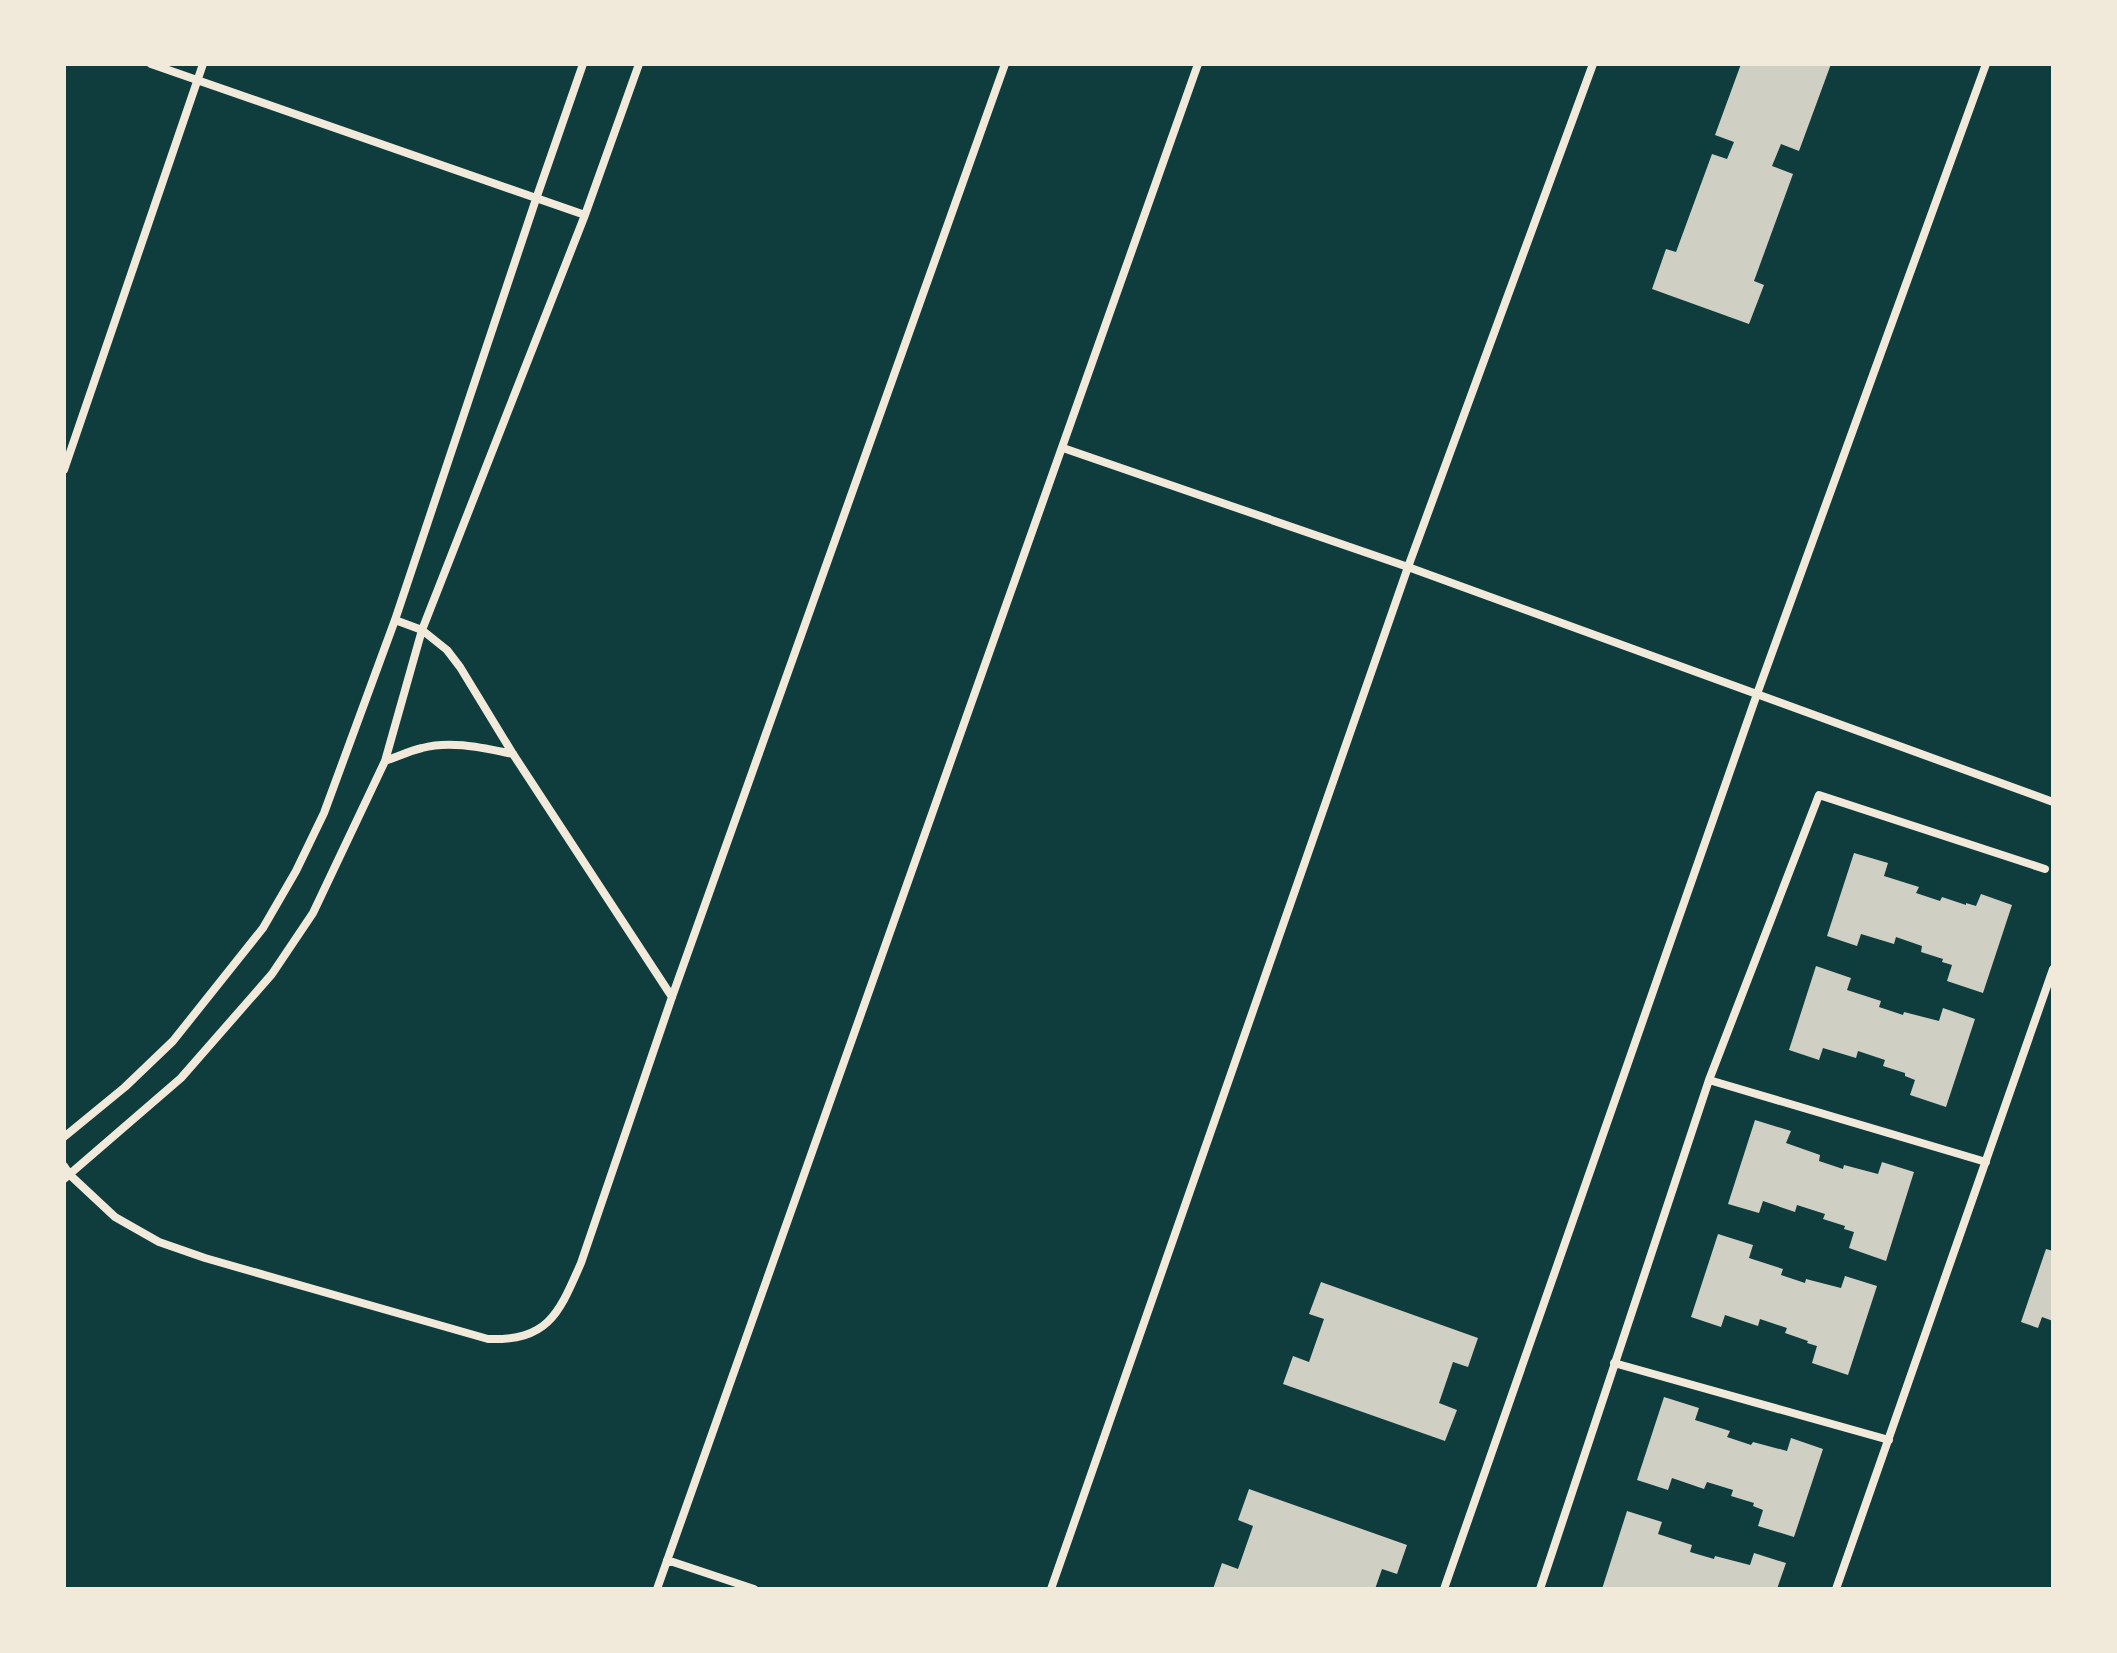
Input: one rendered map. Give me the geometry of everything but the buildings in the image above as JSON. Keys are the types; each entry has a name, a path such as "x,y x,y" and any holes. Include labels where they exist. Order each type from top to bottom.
{"street":[{"path":"151,64 585,215"},
{"path":"64,470 203,64"},
{"path":"64,1137 125,1087 173,1041 263,928 296,871 324,813 395,620 583,64"},
{"path":"67,1177 181,1078 272,974 313,913 385,761 422,630 585,215 639,64"},
{"path":"64,1166 67,1177 115,1217 159,1242 488,1339 524,1337 546,1324 564,1303 1005,64"},
{"path":"657,1589 1198,64"},
{"path":"1051,1589 1408,567 1593,64"},
{"path":"1444,1589 1757,694 1986,64"},
{"path":"1063,448 1408,567 2053,802"},
{"path":"395,620 422,630 447,650 460,667 513,754 672,997"},
{"path":"385,761 423,747 447,744 513,754"},
{"path":"1540,1589 1709,1080 1819,795 2045,869"},
{"path":"1836,1589 2053,969"},
{"path":"1709,1080 1986,1162"},
{"path":"1614,1363 1889,1440"},
{"path":"667,1560 754,1589"}]}
